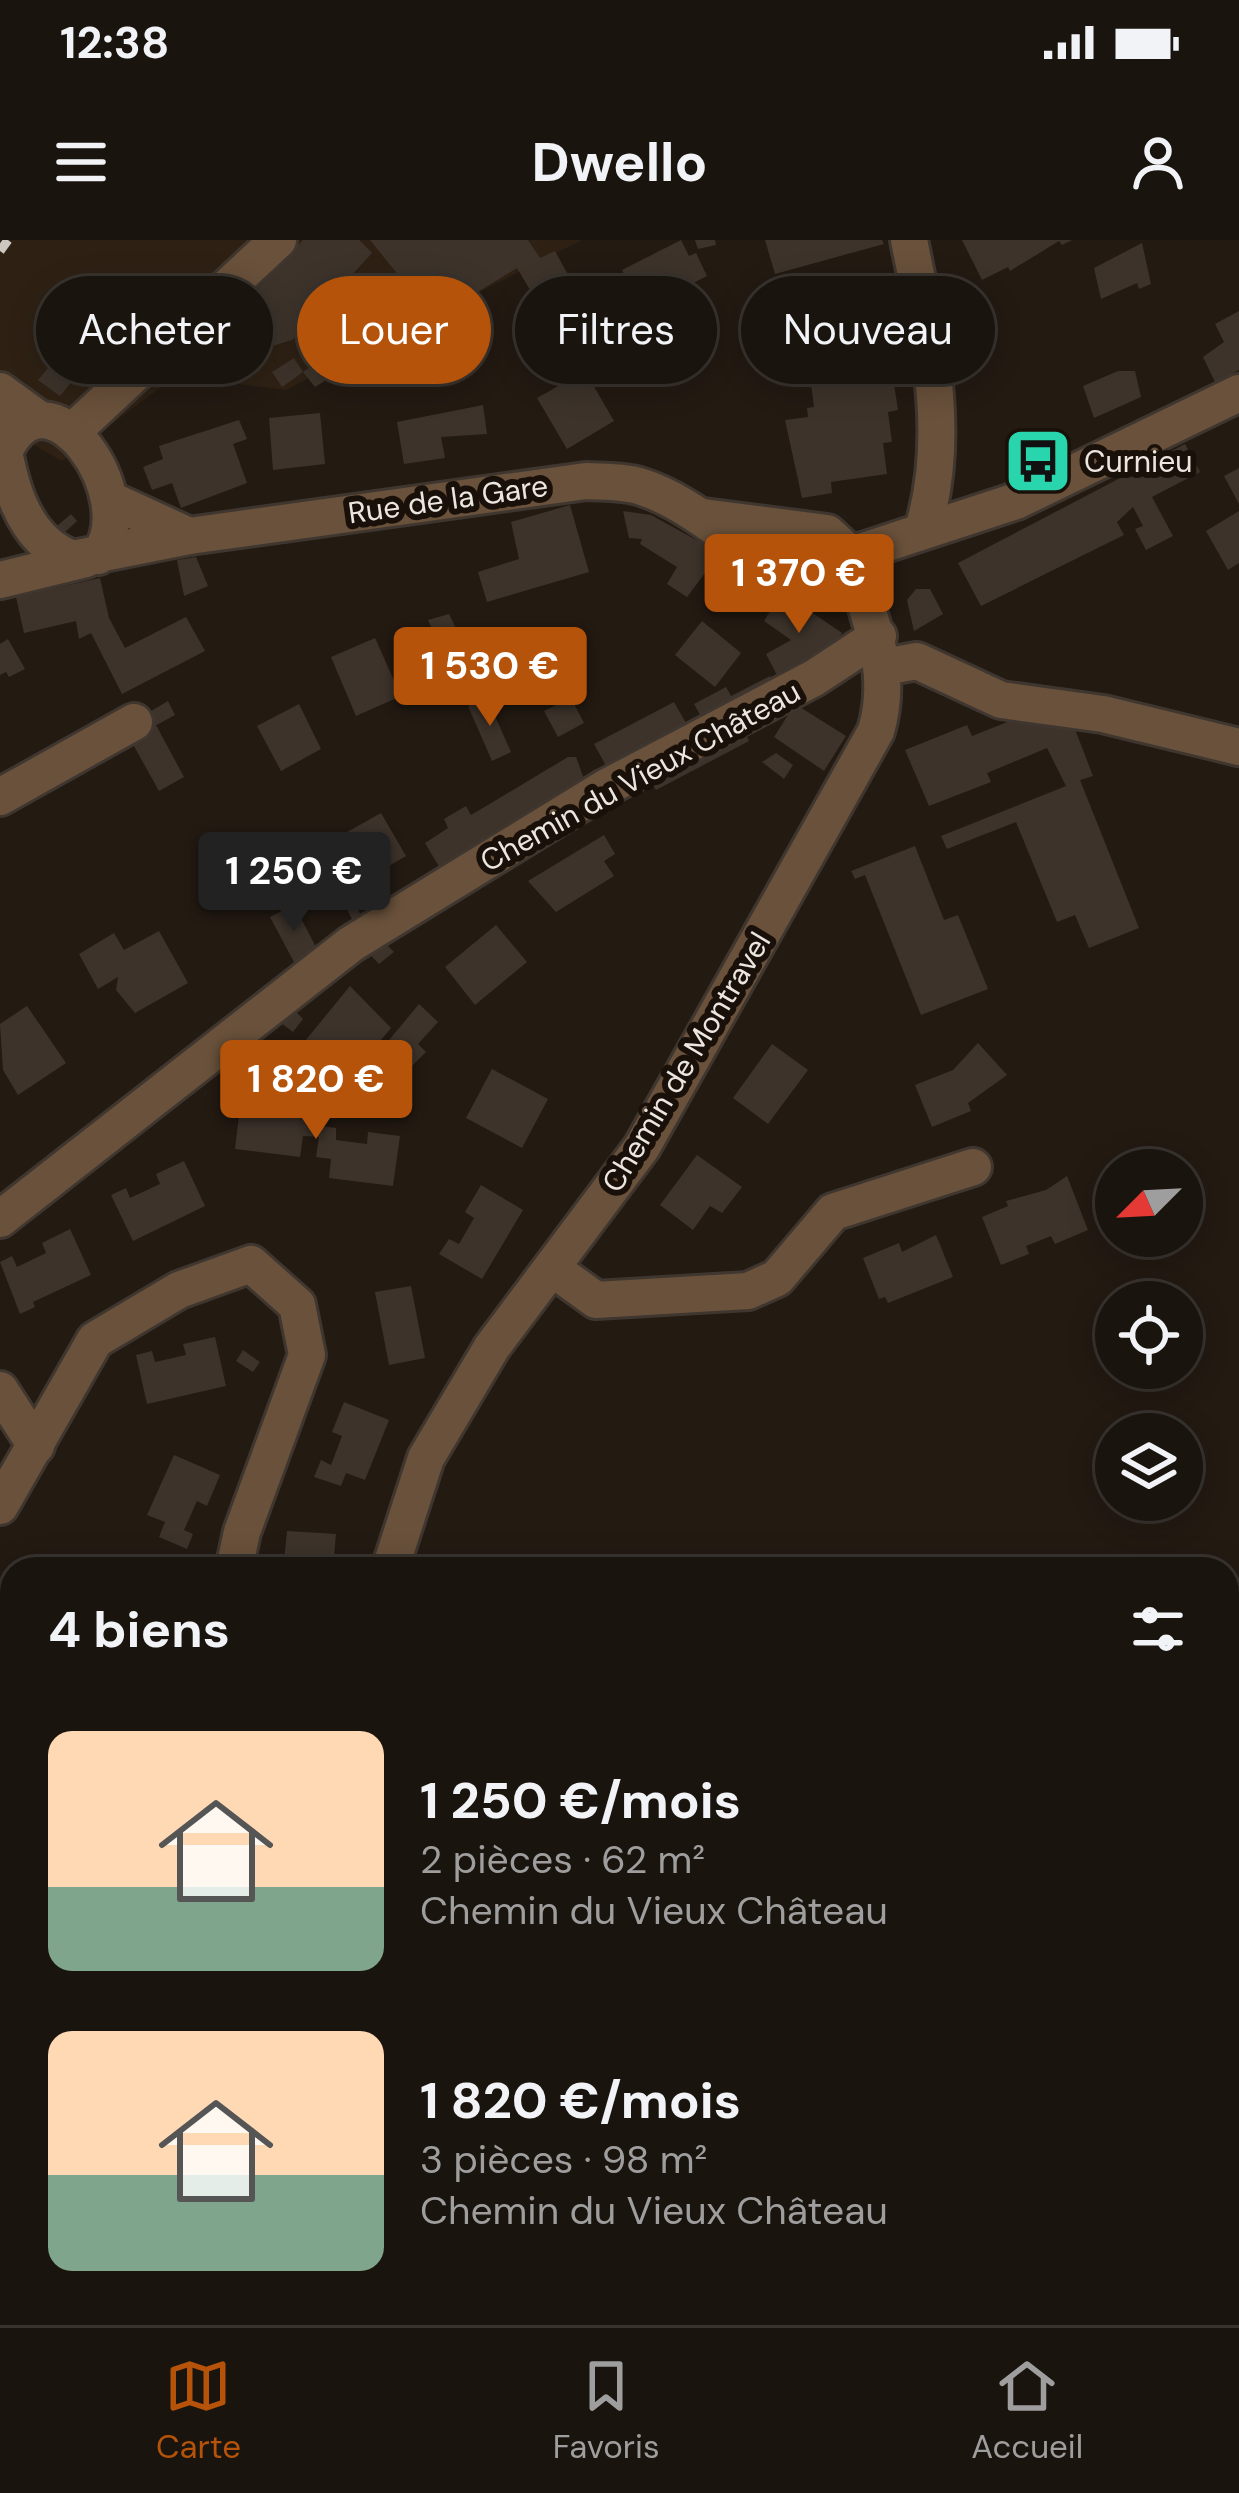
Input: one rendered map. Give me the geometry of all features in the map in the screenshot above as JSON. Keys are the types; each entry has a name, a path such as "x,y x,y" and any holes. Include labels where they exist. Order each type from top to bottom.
{"street":[{"path":"71,433 278,240"},
{"path":"909,240 933,358 937,460 923,529"},
{"path":"0,391 36,417"},
{"path":"1239,393 1016,501 851,555 881,651 917,661 1001,700 1102,714 1239,747"},
{"path":"36,417 48,417 71,433 111,500 112,532 92,557 63,555 33,526 8,482 2,439 36,417"},
{"name":"Rue de la Gare","path":"0,575 189,536 586,481 638,485 700,516 827,533 851,555"},
{"path":"111,500 189,536"},
{"path":"0,575 33,526"},
{"name":"Chemin du Vieux Château","path":"0,1219 351,944 605,788 814,678 881,651"},
{"name":"Chemin de Montravel","path":"394,1557 427,1458 492,1347 642,1147 876,731 885,699 881,651"},
{"path":"0,797 134,722"},
{"path":"553,1269 596,1300 748,1291 777,1278 833,1212 974,1167"},
{"path":"0,1506 95,1340 178,1290 251,1264 297,1305 308,1354 237,1557"},
{"path":"0,1390 36,1446"}],"shaded area":[{"path":"0,240 582,240 491,286 491,276 297,276 298,384 286,390 239,384 273,384 273,276 36,276 36,384 165,384 62,461 0,426"}],"building":[{"path":"303,240 359,240 372,253 351,276 297,276 297,335 273,346 273,276 269,276"},
{"path":"370,240 528,240 540,258 555,251 569,276 522,276 517,268 491,284 491,276 399,276"},
{"path":"681,240 689,256 696,253 707,276 625,276 622,270"},
{"path":"695,240 715,240 716,245 698,249"},
{"path":"765,240 882,240 884,244 775,274"},
{"path":"962,240 1072,240 1062,245 1059,241 1010,271 1008,267 980,276"},
{"path":"1142,243 1151,284 1139,289 1137,283 1101,299 1094,268"},
{"path":"1239,311 1239,370 1215,382 1203,357 1224,342 1215,324"},
{"path":"294,358 297,363 297,376 282,387 273,371"},
{"path":"1118,371 1135,371 1141,397 1094,418 1083,386"},
{"path":"44,384 70,384 60,396"},
{"path":"562,384 593,384 614,421 567,449 537,398"},
{"path":"811,384 894,384 898,410 888,412 892,442 883,443 887,474 831,482 832,493 802,498 785,420 808,417 807,408 814,407"},
{"path":"483,405 487,434 441,437 445,458 404,464 397,422"},
{"path":"320,413 325,464 273,470 269,418"},
{"path":"239,420 247,439 233,444 247,483 181,508 172,483 152,490 143,467 163,459 159,446"},
{"path":"1185,444 1200,472 1152,497 1173,536 1146,550 1135,529 1143,526 1133,507 1117,522 1124,535 981,606 958,563"},
{"path":"1239,468 1239,504 1224,476"},
{"path":"570,505 589,572 487,602 478,572 519,559 511,522"},
{"path":"623,511 651,515 720,553 687,597 667,584 677,567 640,544 642,539 629,538"},
{"path":"1239,511 1239,563 1228,570 1206,531"},
{"path":"71,514 77,521 64,533 57,526"},
{"path":"196,557 208,586 184,596 177,560"},
{"path":"100,578 109,618 125,648 186,617 205,651 122,694 91,633 79,639 76,621 24,633 16,597"},
{"path":"916,589 930,589 943,614 914,631 907,600"},
{"path":"782,592 842,633 827,655 779,679 766,654 791,640 764,621"},
{"path":"449,614 477,671 456,681 428,620"},
{"path":"702,621 741,653 715,687 675,655"},
{"path":"375,638 401,696 356,716 331,657"},
{"path":"8,639 25,669 9,677 6,672 0,675 0,644"},
{"path":"770,676 774,683 704,722 694,704 726,687 731,696"},
{"path":"487,698 511,752 492,761 468,706"},
{"path":"571,698 584,723 558,737 544,711"},
{"path":"168,701 175,715 153,727 146,714"},
{"path":"674,702 690,730 610,773 594,744"},
{"path":"299,704 321,749 281,771 257,726"},
{"path":"795,704 846,736 824,771 774,737"},
{"path":"1030,713 1073,724 1093,776 1080,780 1139,928 1089,948 1075,915 1057,922 1016,822 947,849 941,836 1066,786 1047,748 987,773 991,782 929,806 905,750 967,725 972,736"},
{"path":"156,725 184,777 159,791 130,739"},
{"path":"742,725 749,741 656,790 647,775"},
{"path":"776,753 793,765 784,779 762,762"},
{"path":"568,757 576,757 587,787 444,875 425,843 448,828 444,819 466,806 471,815"},
{"path":"381,813 406,856 347,890 366,924 358,930 333,884 294,905 281,881 320,859 315,850"},
{"path":"604,835 615,854 604,861 614,876 556,912 528,881"},
{"path":"915,846 944,920 958,915 988,989 921,1015 865,875 855,879 851,871"},
{"path":"294,905 318,951 295,964 270,917"},
{"path":"496,925 527,962 475,1005 445,967"},
{"path":"159,931 188,983 135,1013 116,990 118,977 98,989 79,954 114,933 124,950"},
{"path":"380,938 394,952 379,964 363,947"},
{"path":"350,986 391,1028 380,1041 385,1045 419,1004 438,1022 418,1044 426,1052 409,1069 402,1063 380,1087 340,1052 332,1060 305,1041"},
{"path":"285,1001 303,1019 293,1032 269,1014"},
{"path":"27,1006 66,1063 18,1095 3,1070 0,1024"},
{"path":"978,1043 1007,1075 968,1103 971,1111 932,1127 915,1085 953,1070"},
{"path":"772,1044 808,1070 768,1124 733,1098"},
{"path":"492,1069 548,1099 522,1148 466,1118"},
{"path":"241,1098 273,1101 273,1113 303,1117 305,1105 322,1107 320,1126 336,1128 336,1140 367,1144 368,1132 400,1136 393,1186 329,1178 331,1159 316,1157 319,1137 303,1136 300,1157 235,1149"},
{"path":"697,1155 742,1187 722,1213 710,1206 693,1230 660,1205"},
{"path":"184,1161 205,1206 133,1241 111,1195 126,1188 130,1198 160,1184 156,1174"},
{"path":"1067,1176 1088,1230 1055,1244 1051,1236 1026,1246 1029,1254 1001,1265 982,1217 1008,1206 1006,1201 1046,1190"},
{"path":"481,1185 523,1210 482,1279 439,1254 449,1239 459,1244 474,1218 465,1212"},
{"path":"70,1229 91,1275 33,1302 35,1307 20,1314 0,1262 12,1256 17,1267 46,1253 42,1243"},
{"path":"936,1235 953,1277 888,1303 885,1297 879,1299 863,1258 899,1243 902,1252"},
{"path":"411,1286 425,1358 389,1365 375,1292"},
{"path":"215,1337 226,1386 147,1404 136,1355 152,1351 155,1362 186,1355 183,1344"},
{"path":"243,1350 260,1362 253,1372 236,1361"},
{"path":"344,1402 389,1420 365,1480 346,1473 341,1486 314,1477 321,1460 331,1465 342,1436 332,1432"},
{"path":"174,1455 220,1475 207,1506 197,1501 184,1530 193,1534 187,1549 159,1537 165,1522 147,1515"},
{"path":"287,1531 336,1534 334,1557 284,1557"}],"railway":[{"path":"0,251 8,240"}],"place":[{"name":"Curnieu","path":"1038,461"}]}
